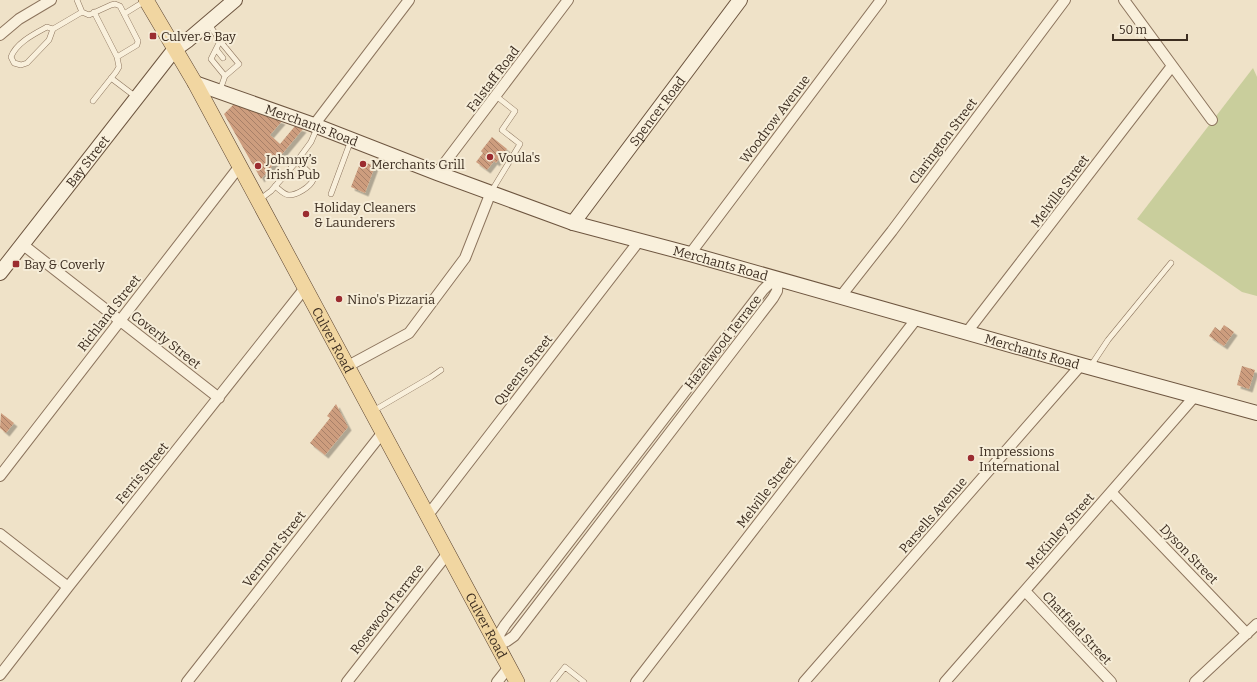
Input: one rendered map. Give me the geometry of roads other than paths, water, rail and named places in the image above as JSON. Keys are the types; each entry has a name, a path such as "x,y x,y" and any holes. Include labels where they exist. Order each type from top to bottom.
{"main road":[{"name":"Culver Road","path":"146,0 174,50 195,83 517,682"}],"street":[{"path":"0,35 19,19 51,0"},
{"name":"Bay Street","path":"0,273 174,50 235,0"},
{"path":"316,126 409,0"},
{"name":"Falstaff Road","path":"438,173 568,0"},
{"name":"Spencer Road","path":"573,223 740,0"},
{"name":"Woodrow Avenue","path":"690,254 881,0"},
{"name":"Clarington Street","path":"841,296 1065,0"},
{"path":"1124,0 1212,120"},
{"name":"Melville Street","path":"967,332 1172,66"},
{"name":"Merchants Road","path":"195,83 316,126 573,223 690,254 1257,413"},
{"name":"Richland Street","path":"0,476 240,167"},
{"path":"348,366 409,333 465,258 491,192"},
{"name":"Queens Street","path":"428,515 639,241"},
{"name":"Coverly Street","path":"22,244 219,398"},
{"name":"Hazelwood Terrace","path":"497,645 500,633 505,625 762,290 778,279"},
{"name":"Hazelwood Terrace","path":"497,645 514,636 773,298 777,291 778,279"},
{"name":"Ferris Street","path":"0,675 305,288"},
{"name":"Melville Street","path":"636,682 917,318"},
{"name":"Parsells Avenue","path":"804,682 1085,366"},
{"name":"McKinley Street","path":"945,682 1195,396"},
{"name":"Vermont Street","path":"187,682 383,432"},
{"name":"Dyson Street","path":"1111,492 1247,634"},
{"path":"0,534 68,587"},
{"name":"Rosewood Terrace","path":"346,682 448,553"},
{"name":"Chatfield Street","path":"1025,591 1111,682"},
{"path":"1195,682 1257,624"},
{"path":"497,682 509,667"}],"lane":[{"path":"77,0 82,12 89,15 115,4 120,6 138,41 137,44 116,57"},
{"path":"124,14 146,0"},
{"path":"53,29 47,27 26,40 13,51 11,57 14,63 21,65 31,60 49,40 53,29 82,12"},
{"path":"93,101 119,67 119,62 94,12"},
{"path":"208,23 220,41 239,64 232,68 225,76 219,92"},
{"path":"220,41 211,59 225,76"},
{"path":"216,49 223,58"},
{"path":"111,78 137,98"},
{"path":"491,192 520,144 502,130 515,111 496,96"},
{"path":"258,201 276,186 297,161 311,142 316,126"},
{"path":"332,194 352,140"},
{"path":"276,186 288,195 296,193 310,185 314,180 313,176 297,161"},
{"path":"1085,366 1171,263"},
{"path":"372,411 441,370"},
{"path":"644,444 655,452"},
{"path":"553,682 565,667 584,682"}],"place":[{"name":"Culver & Bay","path":"153,36"},
{"name":"Voula's","path":"490,157"},
{"name":"Merchants Grill","path":"363,164"},
{"name":"Johnny’s Irish Pub","path":"258,166"},
{"name":"Holiday Cleaners & Launderers","path":"306,214"},
{"name":"Bay & Coverly","path":"16,264"},
{"name":"Nino's Pizzaria","path":"339,299"},
{"name":"Impressions International","path":"971,458"}]}
